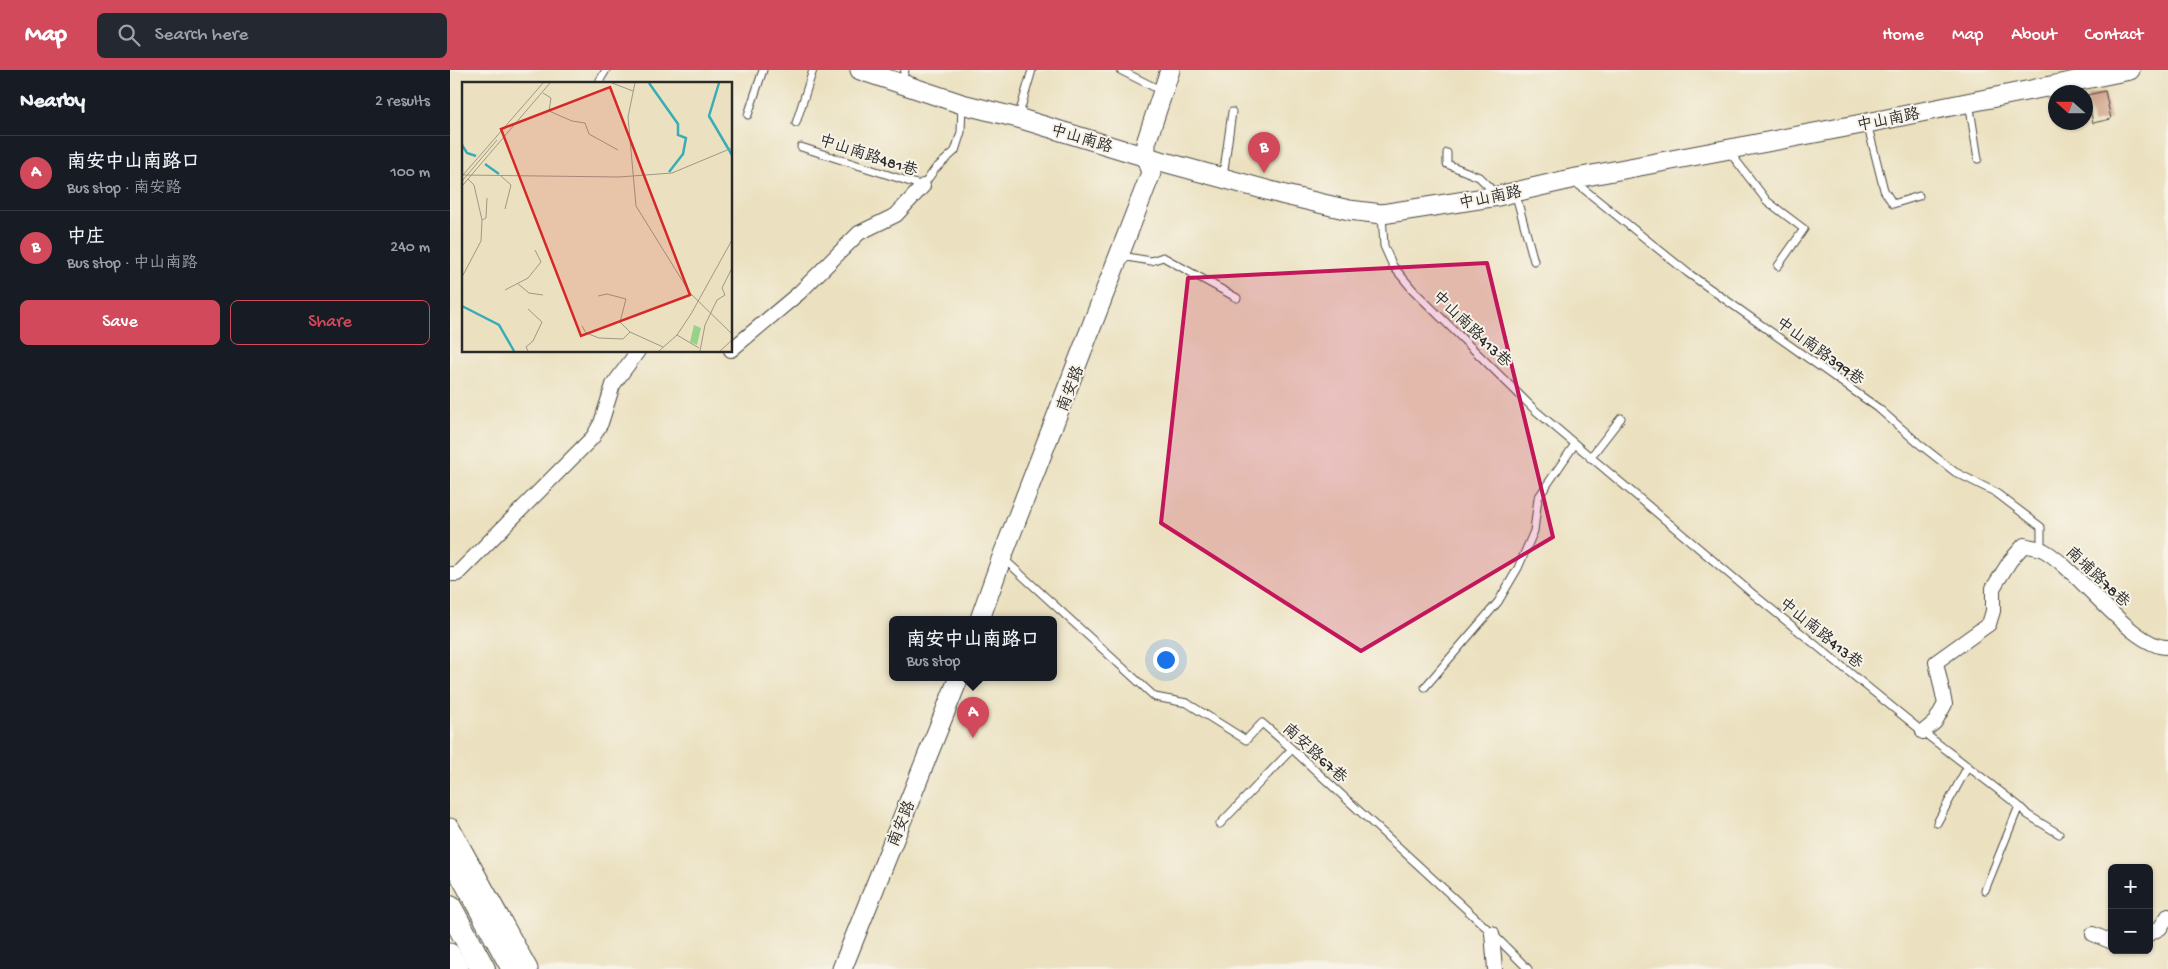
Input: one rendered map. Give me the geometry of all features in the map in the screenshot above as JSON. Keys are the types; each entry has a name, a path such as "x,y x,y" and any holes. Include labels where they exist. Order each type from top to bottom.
{"highway":[{"path":"450,852 514,969"},
{"path":"450,908 483,969"}],"street":[{"name":"中山南路","path":"860,70 903,77 962,104 1018,118 1146,157 1285,195 1349,210 1382,214 1506,194 1570,179 1867,123 2130,70"},
{"name":"南安路","path":"981,616 1002,557 1121,256 1151,173 1146,157 1146,143 1170,70"},
{"path":"732,349 799,293 859,233 896,215 923,186"},
{"path":"450,574 457,574 593,437 602,424 613,385 637,352"},
{"name":"南埔路78巷","path":"1922,732 1935,722 1945,704 1936,662 1988,624 1993,611 1993,588 2010,561 2024,545 2041,549 2059,560 2141,638 2160,648 2168,647"},
{"name":"南安路","path":"842,969 957,681"},
{"path":"450,828 528,969"},
{"path":"2153,932 2160,928 2168,916"},
{"path":"1492,933 1495,969"},
{"path":"2093,934 2108,940"},
{"path":"450,953 459,969"}],"lane":[{"path":"600,80 606,70"},
{"path":"748,115 763,70"},
{"path":"796,123 813,70"},
{"path":"1018,118 1032,70"},
{"path":"1120,70 1162,91"},
{"path":"1969,102 1978,159"},
{"name":"中山南路481巷","path":"801,147 923,186 935,169 955,151 961,132 962,104"},
{"path":"1223,178 1232,112"},
{"path":"1867,123 1884,190 1893,204 1920,196"},
{"path":"1727,149 1767,201 1804,229 1778,266"},
{"path":"1447,153 1447,164 1478,177 1506,194 1534,261"},
{"name":"中山南路399巷","path":"1570,179 1688,273 1878,408 1955,472 1995,492 2040,527 2041,549"},
{"name":"中山南路413巷","path":"1382,214 1384,246 1393,266 1413,290 1536,411 1753,594 1922,732 1968,766 2028,815 2059,834"},
{"path":"1121,256 1151,261 1163,257 1237,298"},
{"path":"1590,458 1621,418"},
{"path":"1425,687 1498,602 1518,568 1534,531 1538,498 1575,444"},
{"name":"南安路67巷","path":"1002,557 1155,697 1187,703 1246,740 1262,723 1492,933 1528,969"},
{"path":"1220,824 1292,749"},
{"path":"1937,822 1968,766"},
{"path":"1985,890 2019,806"}],"highlighted area":[{"path":"1487,263 1553,537 1361,651 1161,523 1188,278"}],"building":[{"path":"2105,91 2111,119 2093,123 2093,94"}],"place":[{"name":"中庄","path":"1264,173"},
{"name":"南安中山南路口","path":"973,738"}]}
